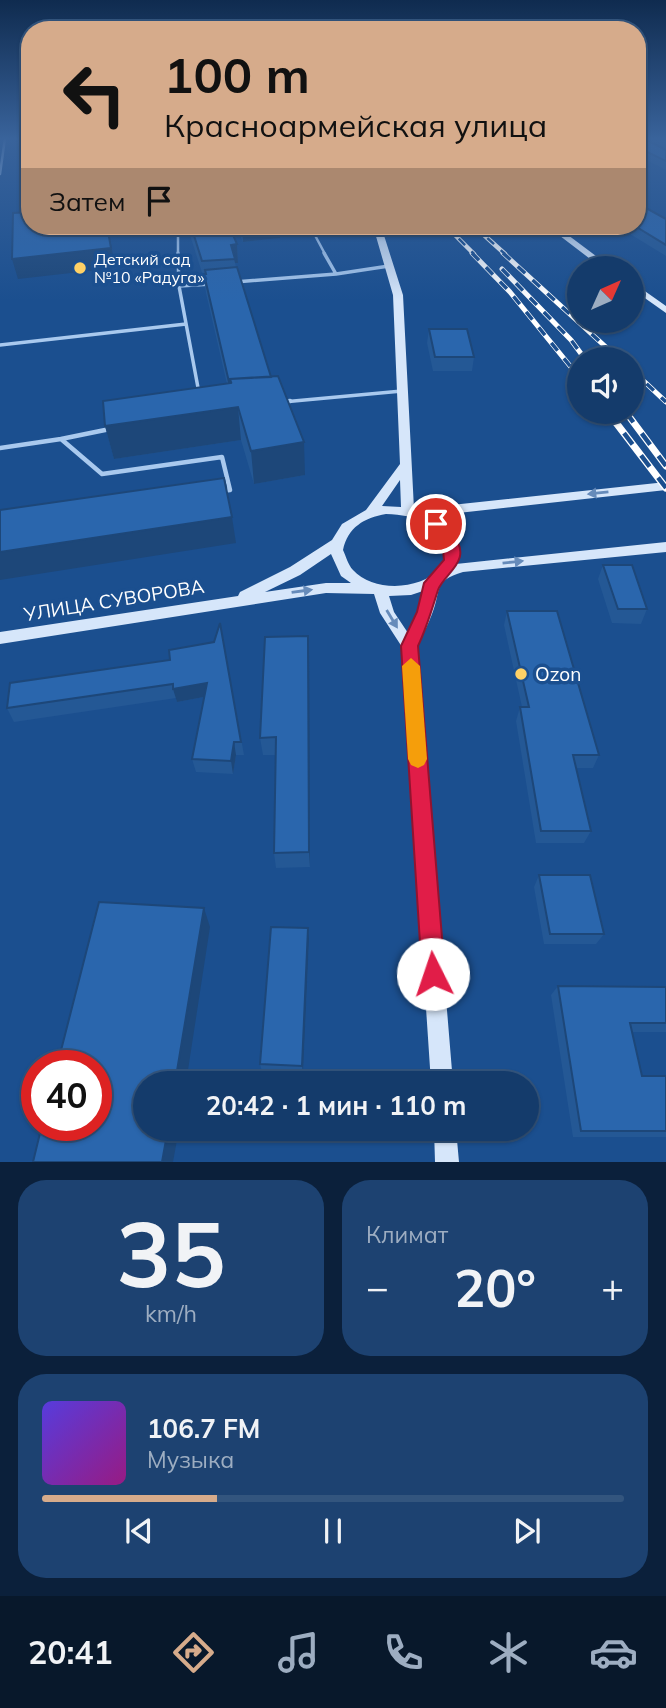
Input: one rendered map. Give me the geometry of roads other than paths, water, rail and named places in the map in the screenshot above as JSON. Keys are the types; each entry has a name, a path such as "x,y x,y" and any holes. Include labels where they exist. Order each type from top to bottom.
{"street":[{"path":"380,235 398,295 405,465 411,513"},
{"path":"563,235 592,256"},
{"path":"644,294 666,310"},
{"path":"371,513 405,465"},
{"path":"666,486 411,513 371,513 348,524 337,543 337,557 345,570 359,582 379,590 408,591 432,583 446,572 463,567 666,547"},
{"path":"411,513 436,524 449,541 452,560 446,572"},
{"name":"УЛИЦА СУВОРОВА","path":"235,601 295,571 337,543"},
{"path":"409,646 426,612 432,583"},
{"name":"УЛИЦА СУВОРОВА","path":"0,638 326,588 379,590"},
{"path":"379,590 387,613 409,646 441,1071"},
{"path":"446,1141 447,1162"}],"lane":[{"path":"178,235 179,286 200,397"},
{"path":"315,235 336,274"},
{"path":"231,282 336,274 389,265"},
{"path":"179,286 218,283"},
{"path":"0,345 186,324"},
{"path":"282,402 402,391"},
{"path":"0,449 113,429"},
{"path":"61,439 102,474 222,457 230,490 216,492"}],"railway":[{"path":"455,235 474,254"},
{"path":"484,235 505,254"},
{"path":"472,253 510,292 567,362"},
{"path":"503,253 606,347"},
{"path":"502,269 576,347"},
{"path":"644,381 666,402"},
{"path":"617,424 666,488"},
{"path":"635,424 666,466"}],"place":[{"name":"Детский сад №10 «Радуга»","path":"80,268"},
{"name":"Ozon","path":"521,674"}]}
